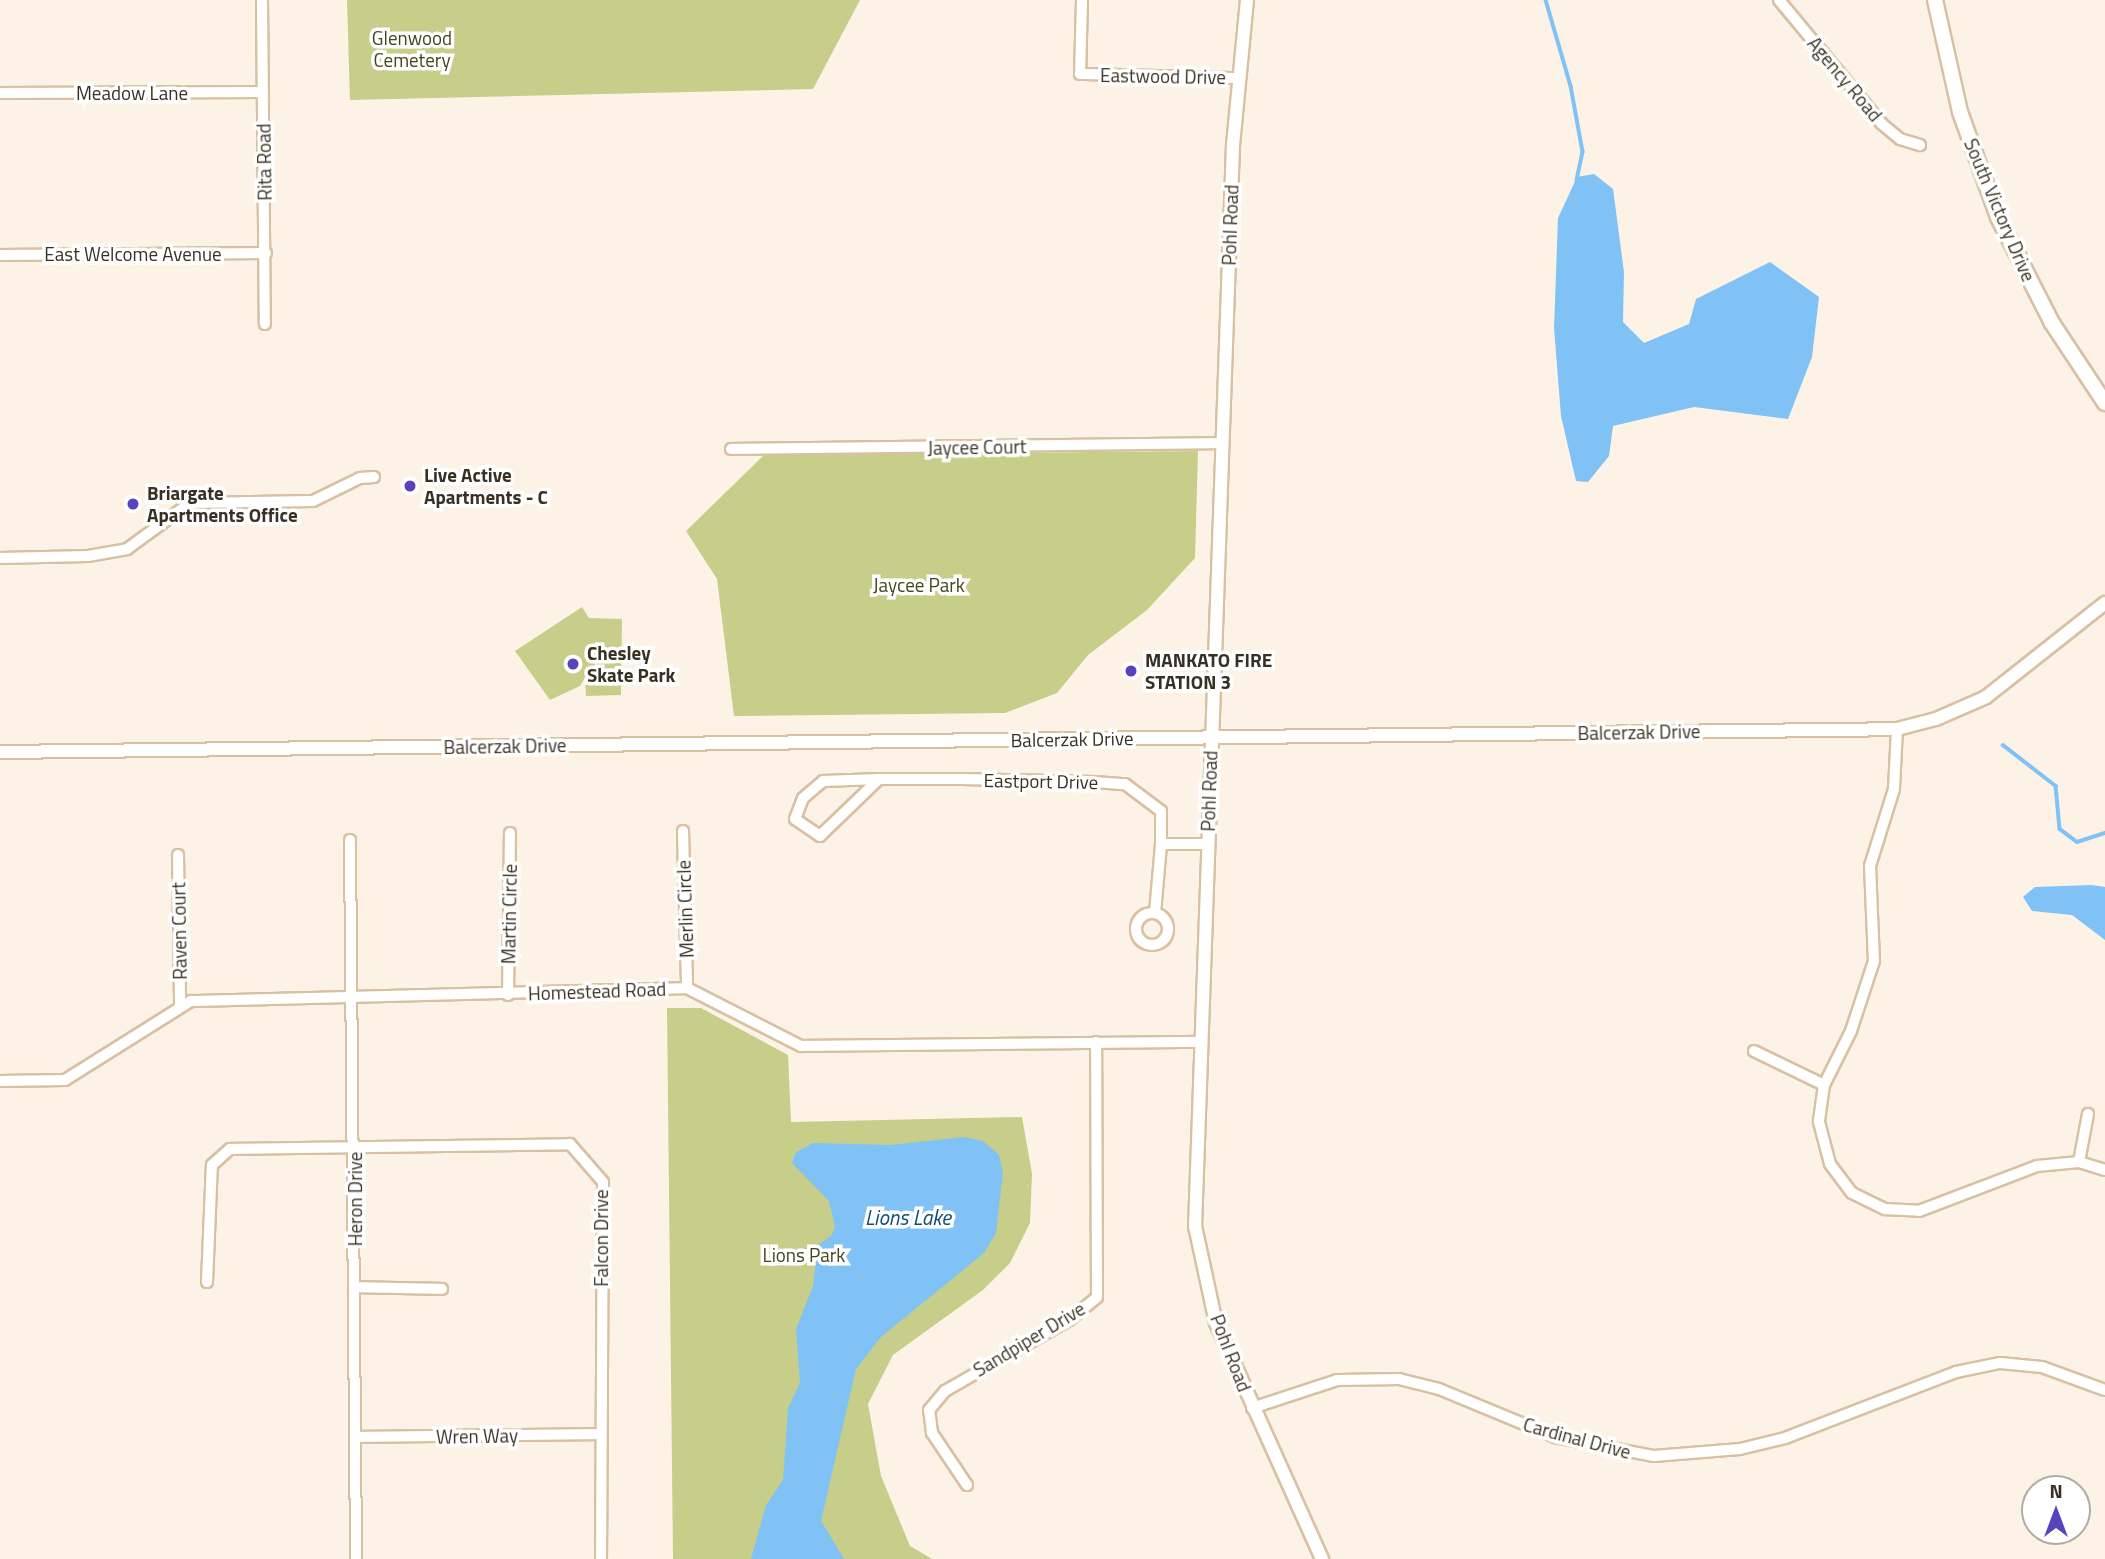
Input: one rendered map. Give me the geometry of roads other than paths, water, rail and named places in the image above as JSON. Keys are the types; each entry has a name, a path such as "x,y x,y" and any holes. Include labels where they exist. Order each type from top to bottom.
{"main road":[{"name":"South Victory Drive","path":"1935,0 1960,112 1998,217 2052,323 2105,403"}],"street":[{"name":"Rita Road","path":"262,0 265,324"},
{"name":"Eastwood Drive","path":"1082,0 1080,74 1236,78"},
{"name":"Pohl Road","path":"1247,0 1236,78 1206,845 1195,1226 1216,1323 1322,1559"},
{"name":"Agency Road","path":"1779,0 1882,124 1900,139 1920,145"},
{"name":"Meadow Lane","path":"0,93 263,92"},
{"name":"East Welcome Avenue","path":"0,255 266,253"},
{"name":"Jaycee Court","path":"731,449 1223,443"},
{"path":"0,558 88,556 127,549 190,503 313,501 360,478 374,477"},
{"name":"Balcerzak Drive","path":"0,752 1897,729 1936,719 1986,697 2105,603"},
{"path":"1897,729 1894,789 1870,866 1874,961 1851,1031 1824,1085 1819,1122 1830,1164 1852,1193 1885,1209 1919,1211 2037,1166 2079,1162 2105,1170"},
{"name":"Eastport Drive","path":"879,779 820,836 796,819 803,798 823,781 879,779 1125,784 1161,811 1155,913"},
{"name":"Merlin Circle","path":"683,831 687,988"},
{"name":"Martin Circle","path":"508,995 510,833"},
{"name":"Heron Drive","path":"350,840 355,1150 356,1559"},
{"path":"1161,844 1206,845"},
{"name":"Raven Court","path":"178,855 180,1007"},
{"name":"Homestead Road","path":"0,1081 65,1080 191,1001 508,995 687,988 801,1046 1202,1042"},
{"name":"Sandpiper Drive","path":"967,1485 932,1433 929,1410 945,1391 1069,1320 1097,1297 1096,1042"},
{"path":"1754,1051 1824,1085"},
{"path":"2079,1162 2088,1114"},
{"name":"Falcon Drive","path":"355,1150 570,1144 603,1182 601,1559"},
{"path":"207,1282 212,1165 230,1149 355,1150"},
{"path":"354,1287 442,1289"},
{"name":"Cardinal Drive","path":"1252,1408 1337,1380 1399,1379 1438,1389 1555,1437 1654,1456 1740,1449 1774,1441 1956,1372 2000,1363 2042,1367 2105,1390"},
{"name":"Wren Way","path":"355,1437 600,1434"}],"water":[{"path":"1594,174 1613,189 1624,272 1623,322 1644,343 1689,324 1696,299 1770,262 1819,297 1812,357 1788,419 1694,407 1613,426 1609,456 1588,482 1576,481 1561,416 1554,328 1558,218 1577,177"},
{"path":"2035,887 2105,887 2105,940 2072,915 2032,911 2023,897"},
{"name":"Lions Lake","path":"964,1137 983,1141 999,1155 1003,1173 996,1233 984,1253 881,1337 856,1369 821,1521 844,1559 751,1559 766,1505 783,1480 788,1408 800,1383 796,1329 813,1286 818,1245 831,1236 835,1227 829,1201 792,1163 796,1152 813,1143 890,1145"}],"waterway":[{"path":"1546,0 1571,86 1583,152 1577,180"},
{"path":"2003,745 2056,786 2060,829 2077,842 2105,833"}],"place":[{"name":"Live Active Apartments - C","path":"410,486"},
{"name":"Briargate Apartments Office","path":"133,504"},
{"name":"Chesley Skate Park","path":"573,664"},
{"name":"MANKATO FIRE STATION 3","path":"1131,671"}],"park label":[{"name":"Glenwood Cemetery","path":"412,49"},
{"name":"Jaycee Park","path":"919,585"},
{"name":"Lions Park","path":"804,1255"}]}
